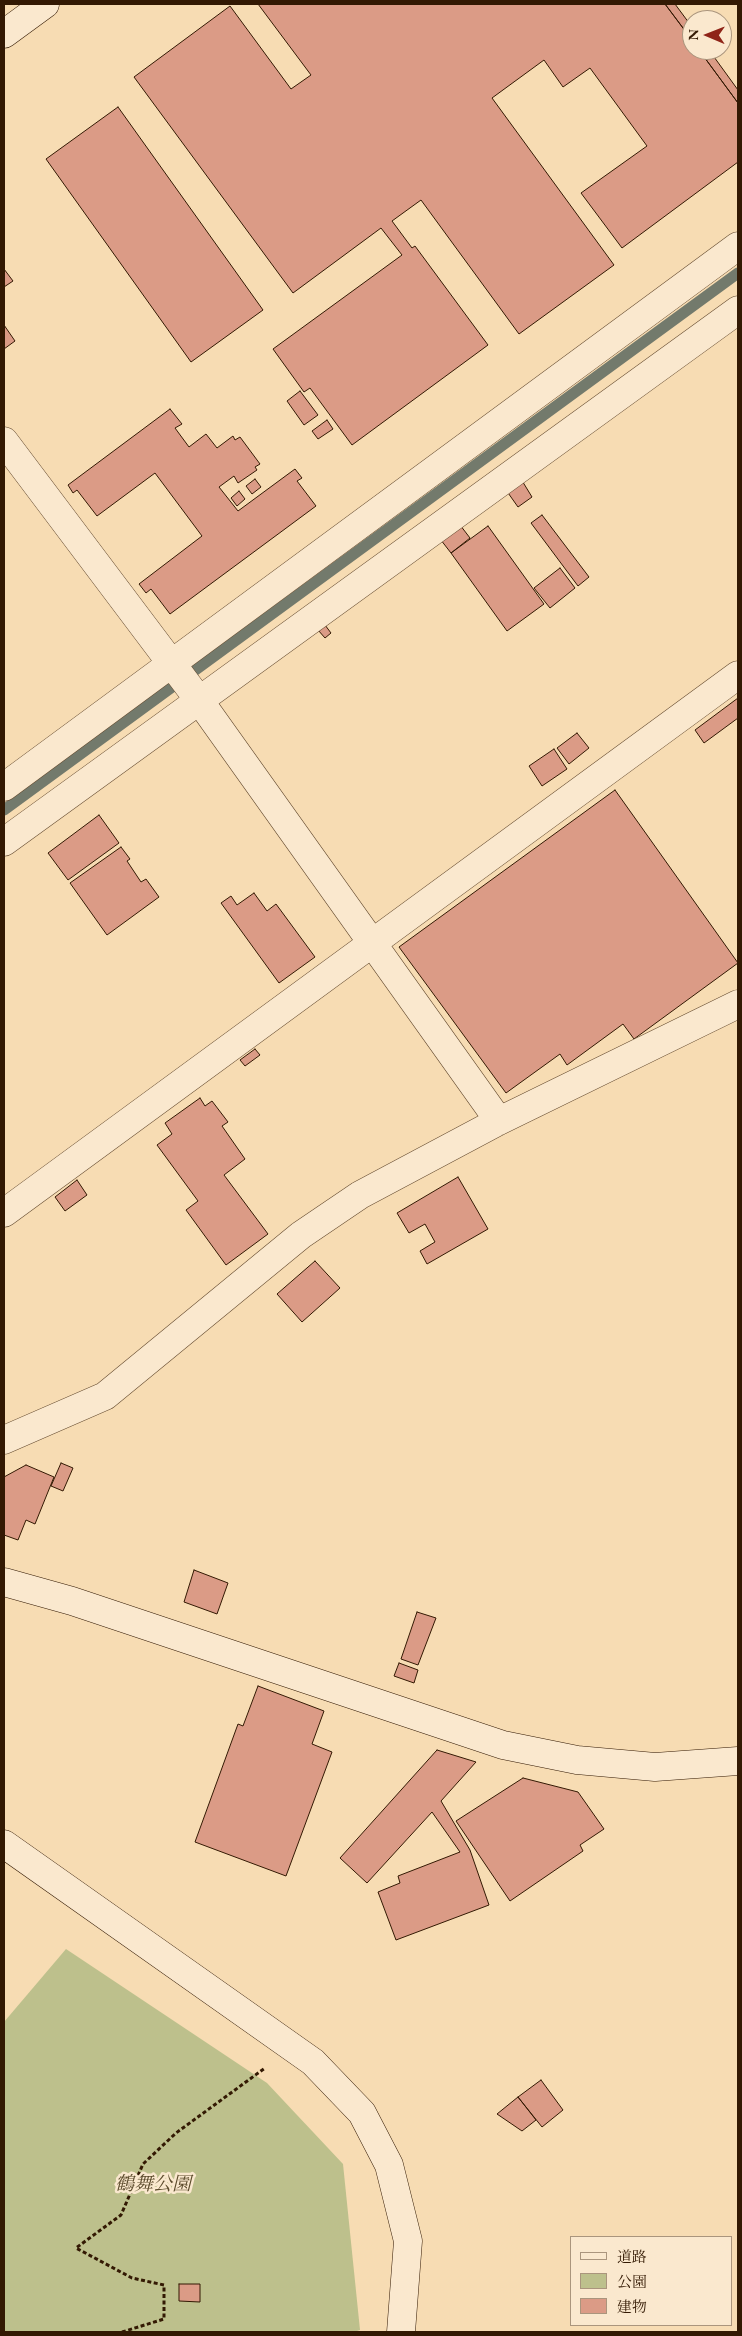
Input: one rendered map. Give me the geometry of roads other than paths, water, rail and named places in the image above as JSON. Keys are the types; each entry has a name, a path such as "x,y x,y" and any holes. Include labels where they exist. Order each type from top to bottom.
{"street":[{"path":"4,34 45,4"},
{"path":"4,787 738,246"},
{"path":"4,842 738,310"},
{"path":"4,442 199,700 499,1121"},
{"path":"4,1213 738,675"},
{"path":"4,1440 105,1396 301,1235 360,1195 499,1121 738,1004"},
{"path":"4,1582 72,1601 503,1745 577,1760 656,1767 738,1760"},
{"path":"4,1844 313,2062 362,2113 389,2165 408,2240 401,2332"}],"waterway":[{"path":"4,810 738,273"}],"park label":[{"name":"鶴舞公園","path":"153,2185"}]}
